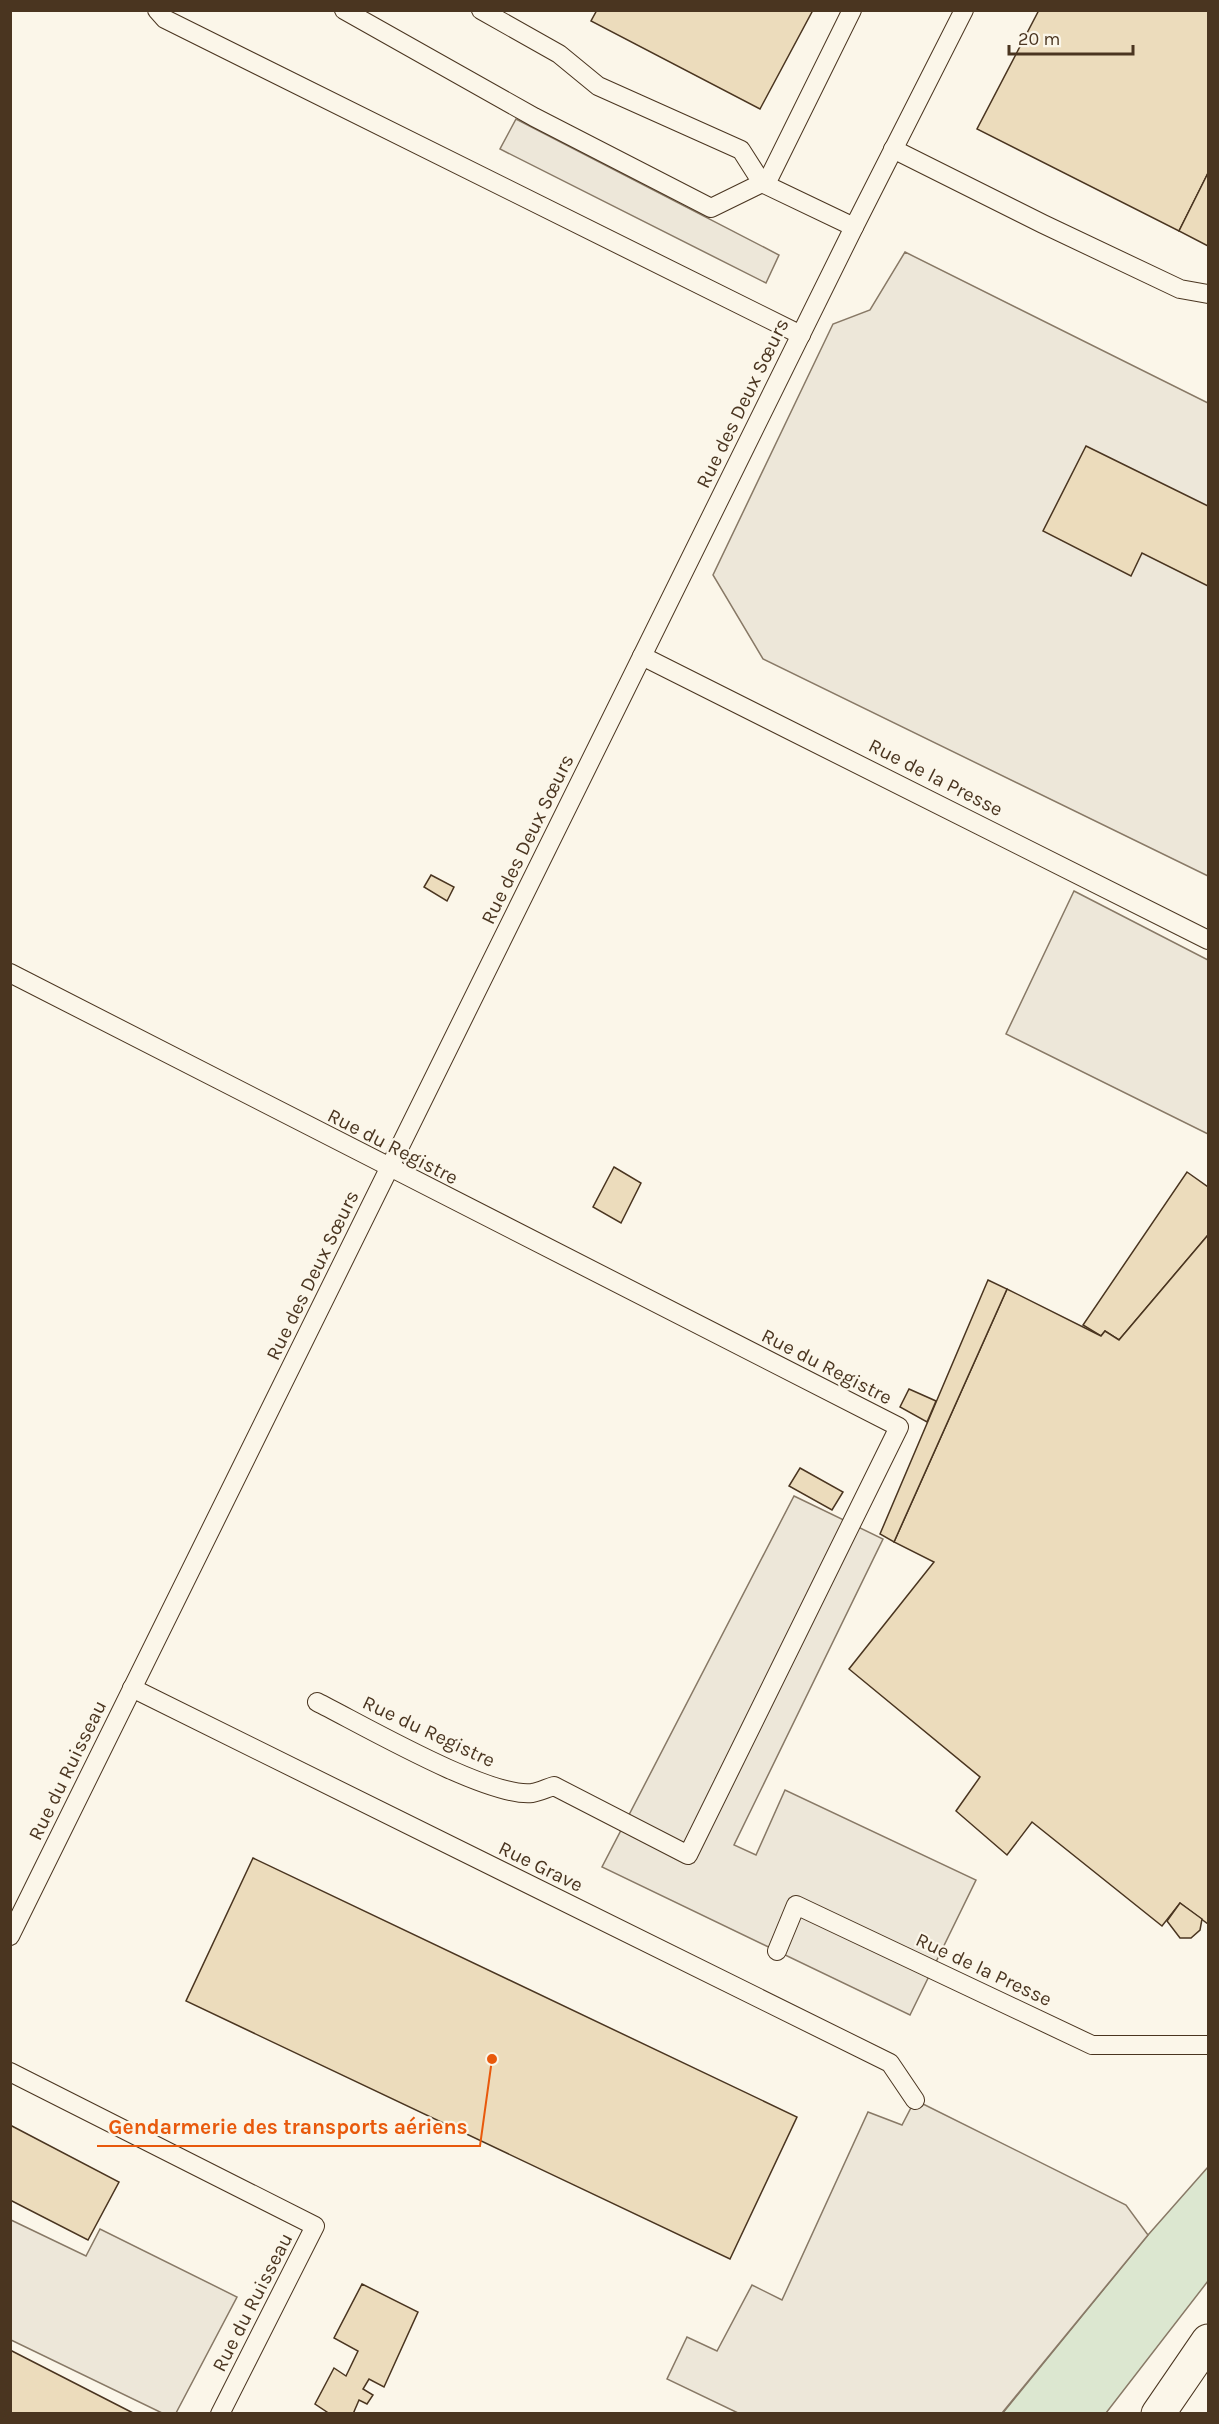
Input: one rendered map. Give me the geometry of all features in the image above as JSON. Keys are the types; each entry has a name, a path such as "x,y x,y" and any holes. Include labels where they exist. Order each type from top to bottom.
{"main road":[{"path":"1158,2414 1209,2341"}],"lane":[{"path":"157,10 165,19 801,335"},
{"path":"344,10 534,117 711,208 764,184 852,10"},
{"path":"481,10 559,54 598,86 741,150 764,184 854,227"},
{"name":"Rue des Deux Sœurs","path":"132,1688 854,227 964,10"},
{"path":"894,149 1043,225 1180,289 1209,294"},
{"name":"Rue de la Presse","path":"642,656 1209,940"},
{"name":"Rue du Registre","path":"10,974 899,1427 688,1855 554,1786 532,1793 509,1791 478,1782 317,1702"},
{"name":"Rue du Ruisseau","path":"10,1936 132,1688"},
{"name":"Rue Grave","path":"132,1688 890,2063 915,2100"},
{"name":"Rue de la Presse","path":"777,1951 796,1905 1092,2046 1209,2045"},
{"name":"Rue du Ruisseau","path":"10,2072 315,2226 220,2414"}],"green space":[{"path":"1208,2167 1208,2281 1106,2413 1002,2414 1148,2235"}],"shaded area":[{"path":"516,119 779,255 766,283 500,149"},
{"path":"905,252 1208,403 1208,876 763,659 713,575 833,324 870,310"},
{"path":"1074,891 1208,960 1208,1134 1006,1034"},
{"path":"794,1496 883,1539 734,1845 756,1855 785,1790 976,1880 910,2015 602,1867"},
{"path":"915,2100 1126,2205 1148,2235 1002,2413 738,2413 667,2379 687,2337 717,2351 752,2285 782,2300 868,2112 902,2125"},
{"path":"11,2220 86,2256 100,2229 237,2297 176,2413 162,2413 11,2340"}],"building":[{"path":"597,10 813,10 760,109 591,21"},
{"path":"1039,10 1208,10 1208,173 1179,231 977,129"},
{"path":"1208,173 1208,246 1179,231"},
{"path":"1086,446 1208,506 1208,586 1142,553 1131,576 1043,531"},
{"path":"431,875 454,887 447,901 424,887"},
{"path":"614,1167 641,1183 621,1223 593,1207"},
{"path":"1187,1172 1208,1187 1208,1235 1119,1340 1105,1331 1101,1336 1083,1325"},
{"path":"1208,1235 1208,1924 1180,1903 1162,1926 1032,1822 1007,1855 956,1811 980,1777 849,1669 934,1562 894,1542 1007,1289 1101,1336 1105,1331 1119,1340"},
{"path":"988,1280 1007,1289 894,1542 880,1534"},
{"path":"909,1389 936,1401 927,1422 900,1407"},
{"path":"800,1468 843,1492 832,1510 789,1486"},
{"path":"253,1858 797,2117 730,2259 186,2001"},
{"path":"1180,1903 1202,1919 1200,1930 1191,1938 1180,1938 1167,1921"},
{"path":"10,2125 119,2182 88,2240 10,2200"},
{"path":"362,2284 418,2312 384,2387 369,2379 363,2389 373,2395 367,2404 359,2400 353,2414 330,2414 315,2404 334,2368 346,2376 358,2351 334,2338"},
{"path":"10,2350 135,2414 10,2414"}],"place":[{"name":"Gendarmerie des transports aériens","path":"492,2059"}]}
